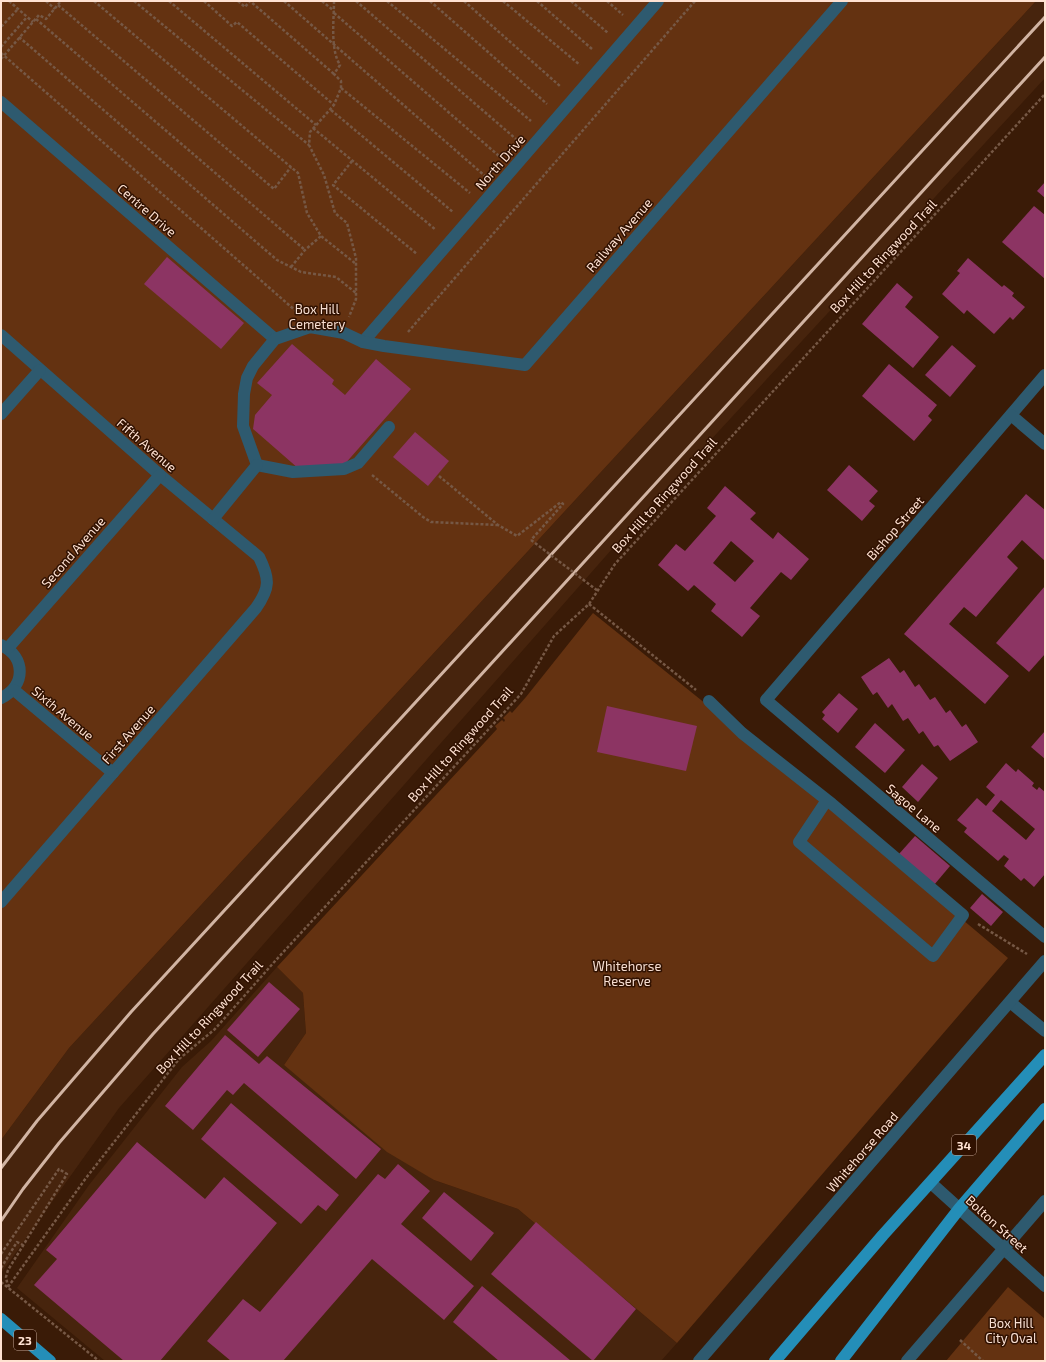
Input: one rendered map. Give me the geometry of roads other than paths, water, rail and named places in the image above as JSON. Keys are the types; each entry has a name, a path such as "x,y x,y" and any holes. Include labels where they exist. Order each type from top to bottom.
{"main road":[{"name":"34","path":"775,1361 883,1235 1045,1055"},
{"path":"841,1361 959,1209 1045,1109"},
{"name":"23","path":"1,1319 50,1361"}],"street":[{"name":"North Drive","path":"363,342 658,1"},
{"name":"Railway Avenue","path":"275,339 310,327 344,333 363,342 394,348 525,365 842,1"},
{"name":"Centre Drive","path":"1,102 275,339"},
{"name":"Fifth Avenue","path":"1,335 160,475 259,557 265,569 268,580"},
{"path":"258,465 243,426 244,394 247,378 253,366 275,339"},
{"path":"1,414 40,370"},
{"name":"Bishop Street","path":"766,700 1045,375"},
{"path":"1011,415 1045,444"},
{"path":"258,465 293,472 344,469 358,463 390,427"},
{"path":"213,519 258,465"},
{"name":"Second Avenue","path":"4,646 160,475"},
{"name":"First Avenue","path":"1,902 256,608 264,595 268,580"},
{"path":"1,698 14,690 19,677 19,663 14,654 4,646"},
{"name":"Sixth Avenue","path":"14,690 113,773"},
{"name":"Sagoe Lane","path":"766,700 1045,937"},
{"path":"709,701 742,733 827,800 963,915 933,956 799,842 827,800"},
{"name":"Whitehorse Road","path":"699,1361 1044,962"},
{"path":"1010,1002 1045,1031"},
{"name":"Bolton Street","path":"930,1183 1045,1286"},
{"path":"907,1361 1045,1201"}],"railway":[{"path":"1,1168 37,1121 131,1012 1045,17"},
{"path":"1,1221 23,1189 59,1143 153,1034 1045,57"}],"park label":[{"name":"Box Hill Cemetery","path":"317,316"},
{"name":"Whitehorse Reserve","path":"627,974"},
{"name":"Box Hill City Oval","path":"1011,1330"}]}
